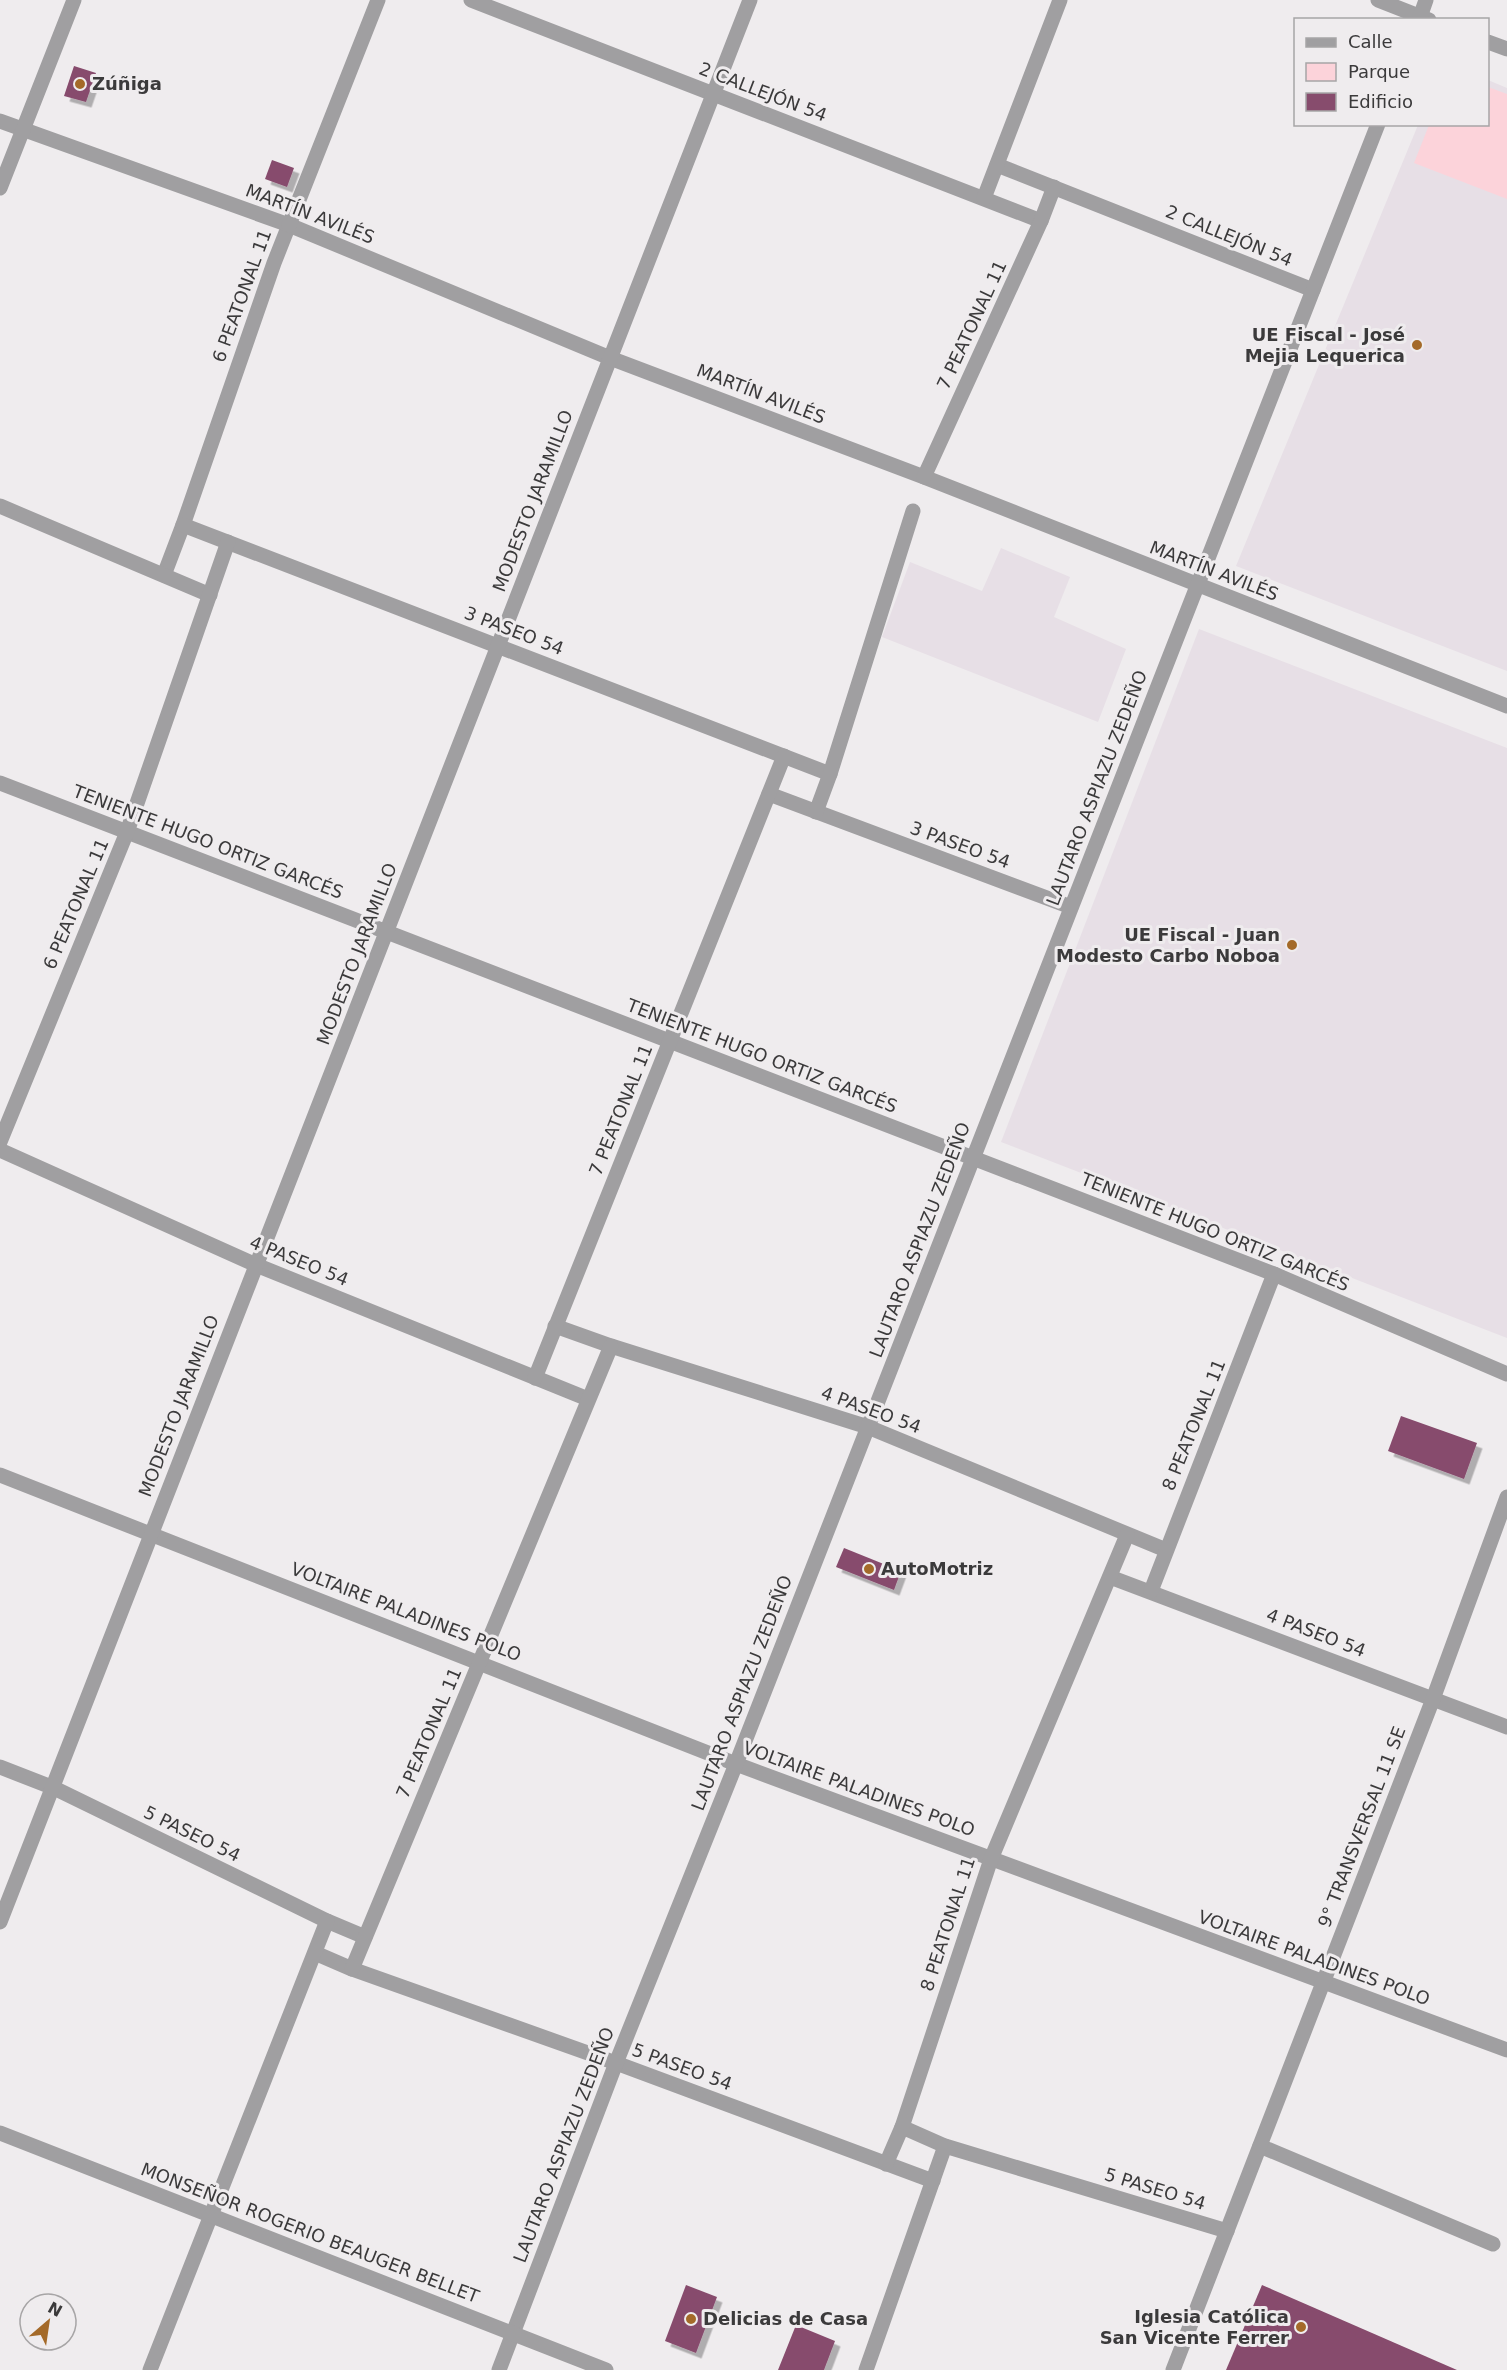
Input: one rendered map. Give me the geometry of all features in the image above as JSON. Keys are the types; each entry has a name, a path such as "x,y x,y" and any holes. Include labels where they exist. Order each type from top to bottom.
{"street":[{"path":"0,188 74,0"},
{"name":"6 PEATONAL 11","path":"164,575 274,263 378,0"},
{"name":"2 CALLEJÓN 54","path":"471,0 1041,221"},
{"name":"MODESTO JARAMILLO","path":"0,1922 750,0"},
{"path":"984,198 1060,0"},
{"path":"1378,0 1423,18 1426,0"},
{"path":"1489,42 1507,49"},
{"name":"MARTÍN AVILÉS","path":"0,121 289,225 610,358 924,477 1507,706"},
{"name":"LAUTARO ASPIAZU ZEDEÑO","path":"499,2370 616,2063 736,1764 1377,126"},
{"name":"2 CALLEJÓN 54","path":"997,165 1313,290"},
{"name":"7 PEATONAL 11","path":"924,477 1041,221 1054,187"},
{"path":"0,506 210,595"},
{"path":"816,812 913,511"},
{"name":"3 PASEO 54","path":"183,525 830,774"},
{"name":"6 PEATONAL 11","path":"0,1142 5,1112 127,832 228,542"},
{"name":"7 PEATONAL 11","path":"535,1378 784,756"},
{"name":"TENIENTE HUGO ORTIZ GARCÉS","path":"0,783 1274,1274 1507,1374"},
{"name":"3 PASEO 54","path":"769,794 1071,908"},
{"name":"4 PASEO 54","path":"0,1150 255,1265 588,1399"},
{"name":"8 PEATONAL 11","path":"1151,1591 1274,1274"},
{"name":"4 PASEO 54","path":"555,1326 611,1346 868,1427 1166,1550"},
{"name":"7 PEATONAL 11","path":"352,1969 611,1346"},
{"name":"VOLTAIRE PALADINES POLO","path":"0,1475 736,1764 1507,2050"},
{"name":"9° TRANSVERSAL 11 SE","path":"1173,2370 1433,1699 1507,1497"},
{"name":"8 PEATONAL 11","path":"886,2164 902,2127 991,1858 1127,1535"},
{"name":"4 PASEO 54","path":"1110,1577 1507,1727"},
{"name":"5 PASEO 54","path":"0,1767 54,1788 327,1921 365,1937"},
{"path":"150,2370 327,1921"},
{"name":"5 PASEO 54","path":"315,1953 352,1969 616,2063 933,2181"},
{"name":"5 PASEO 54","path":"902,2127 945,2146 1227,2231"},
{"name":"MONSEÑOR ROGERIO BEAUGER BELLET","path":"0,2133 606,2370"},
{"path":"866,2370 945,2146"},
{"path":"1260,2146 1493,2244"}],"shaded area":[{"name":"UE Fiscal - José Mejia Lequerica","path":"1489,80 1507,88 1507,671 1236,566 1418,126 1489,126"},
{"path":"1001,548 1070,577 1054,617 1126,649 1098,722 882,637 910,562 982,591"},
{"name":"UE Fiscal - Juan Modesto Carbo Noboa","path":"1199,629 1507,748 1507,1338 1001,1142"}],"green space":[{"path":"1489,87 1507,94 1507,199 1414,163 1429,126 1489,126"}],"building":[{"name":"Zúñiga","path":"74,66 96,73 86,102 64,96"},
{"path":"272,160 294,168 287,187 265,179"},
{"path":"1401,1416 1477,1443 1464,1479 1388,1451"},
{"name":"AutoMotriz","path":"844,1548 901,1571 894,1590 836,1567"},
{"name":"Delicias de Casa","path":"686,2285 717,2297 696,2353 665,2341"},
{"name":"Iglesia Católica San Vicente Ferrer","path":"1262,2285 1457,2370 1226,2370"},
{"path":"796,2325 835,2341 824,2370 778,2370"}],"place":[{"name":"Zúñiga","path":"80,84"},
{"name":"UE Fiscal - José Mejia Lequerica","path":"1417,345"},
{"name":"UE Fiscal - Juan Modesto Carbo Noboa","path":"1292,945"},
{"name":"AutoMotriz","path":"869,1569"},
{"name":"Delicias de Casa","path":"691,2319"},
{"name":"Iglesia Católica San Vicente Ferrer","path":"1301,2327"}]}
